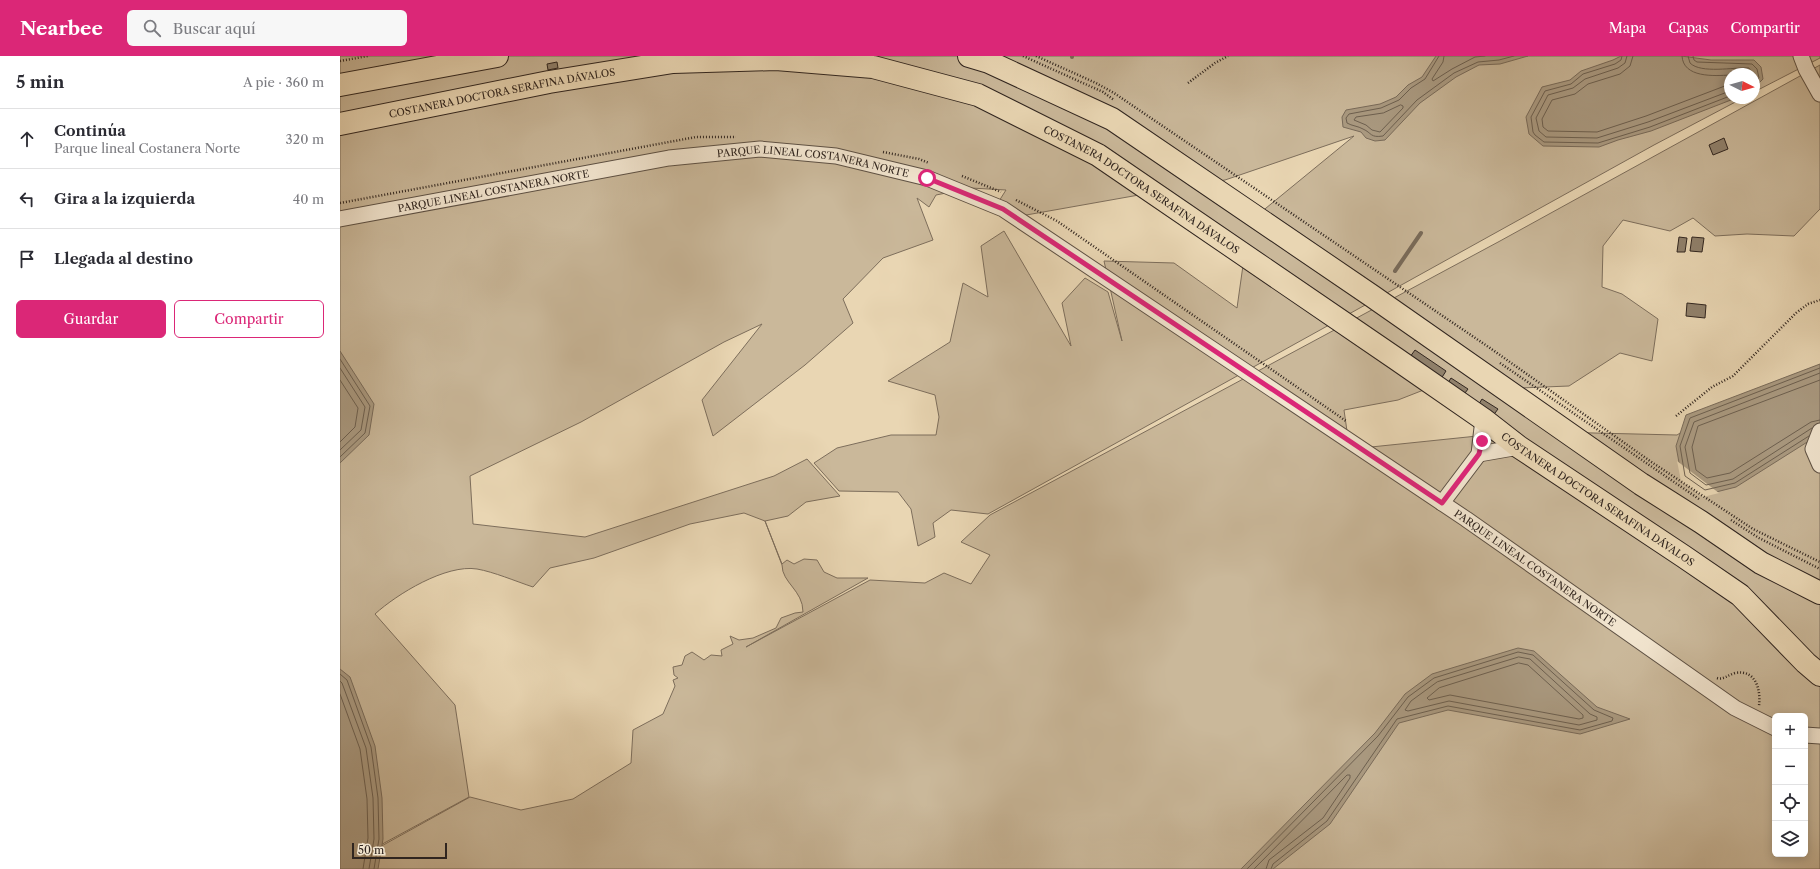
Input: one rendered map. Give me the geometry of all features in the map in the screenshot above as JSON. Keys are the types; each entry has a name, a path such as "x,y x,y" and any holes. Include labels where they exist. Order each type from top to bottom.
{"highway":[{"path":"349,83 497,56"},
{"path":"969,56 990,62 1112,119 1372,296 1647,476 1701,522 1761,563 1820,593"},
{"name":"COSTANERA DOCTORA SERAFINA DÁVALOS","path":"340,124 549,82 673,62 776,59 873,67 978,95 1098,154 1483,420 1519,447 1740,595 1815,668"}],"street":[{"path":"1801,56 1806,69 1820,94"},
{"name":"PARQUE LINEAL COSTANERA NORTE","path":"340,219 669,158 760,149 836,156 927,178 1003,209 1442,503 1735,708 1772,727"},
{"path":"1442,503 1479,454 1483,420"},
{"path":"1820,431 1813,449 1820,465"},
{"path":"1479,454 1519,447"},
{"path":"1808,735 1820,736"}],"path":[{"path":"340,60 368,56"},
{"path":"1036,56 1096,83 1114,93 1484,343 1650,461 1753,529 1820,562"},
{"path":"1188,83 1215,63 1228,56"},
{"path":"340,203 696,137 742,136"},
{"path":"881,152 919,159 934,165"},
{"path":"956,174 993,188 1008,196"},
{"path":"1015,199 1070,230 1347,421"},
{"path":"1676,416 1712,387 1732,376 1796,313 1808,304 1820,300"},
{"path":"1647,476 1700,500"},
{"path":"1726,516 1759,538 1820,569"},
{"path":"1712,674 1718,679 1735,673 1742,673 1750,675 1755,680 1760,691 1758,710 1754,718"}],"shaded area":[{"path":"340,56 1820,56 1820,58 1760,89 1760,68 1724,68 1724,104 1732,104 1654,145 988,514 951,510 933,523 935,537 918,546 911,509 898,492 839,491 814,463 837,448 891,435 936,435 939,417 935,395 888,381 950,342 963,283 988,297 981,246 1004,231 1071,346 1062,303 1085,278 1108,292 1122,341 1104,261 1174,263 1237,308 1246,244 1167,190 1015,217 994,209 1006,190 971,188 936,195 929,207 917,198 933,240 883,258 843,299 853,323 805,365 713,436 702,400 762,324 724,342 581,422 470,476 473,524 585,537 774,476 807,459 840,496 806,502 788,516 765,521 744,513 690,524 594,558 550,568 533,587 484,570 465,569 451,571 423,582 384,606 375,614 455,705 469,797 340,867","holes":["1354,136 1249,222 1195,185 1225,180"]},
{"path":"1820,65 1820,209 1794,236 1747,234 1715,236 1693,218 1670,231 1623,220 1603,246 1602,287 1622,294 1658,319 1652,361 1620,353 1569,386 1520,388 1553,432 1677,435 1739,396 1820,365 1820,869 340,869 470,797 521,810 573,799 631,763 633,730 663,714 675,686 673,680 678,678 674,675 673,667 682,665 685,656 692,652 704,660 711,655 722,656 721,650 733,644 730,636 739,640 753,638 776,628 781,618 803,612 800,598 785,577 765,521 782,564 787,560 794,564 804,559 817,560 824,572 837,578 868,578 746,647 870,580 925,583 944,573 971,584 990,555 961,542 990,515 1500,241 1749,104 1760,104 1760,98","holes":["1444,382 1516,432 1371,447 1347,431 1344,410 1398,400"]}],"water":[{"path":"1436,56 1528,56 1500,64 1479,65 1456,77 1420,103 1385,140 1375,141 1366,138 1361,132 1343,127 1342,117 1346,110 1380,104 1396,97 1408,85 1422,77"},
{"path":"1621,56 1681,56 1711,60 1754,60 1761,67 1763,79 1760,82 1760,68 1724,68 1724,103 1651,131 1599,147 1543,146 1529,134 1526,117 1542,87 1570,80 1581,71"},
{"path":"340,351 374,404 369,435 340,463"},
{"path":"1820,364 1820,434 1736,487 1704,495 1682,479 1676,446 1686,415"},
{"path":"1518,648 1534,651 1597,707 1630,719 1580,734 1448,710 1399,723 1330,824 1273,869 1241,869 1375,733 1405,694 1432,674"},
{"path":"340,669 350,677 375,746 382,798 383,839 378,869 340,869"}],"pier":[{"path":"1677,461 1719,493 1703,497 1681,481"}],"building":[{"path":"557,62 558,68 548,70 547,64"},
{"path":"1724,138 1728,149 1713,155 1709,145"},
{"path":"1679,237 1687,238 1685,252 1677,252"},
{"path":"1692,237 1704,238 1702,252 1690,251"},
{"path":"1687,303 1706,305 1705,318 1686,316"},
{"path":"1415,350 1446,371 1439,382 1407,361"},
{"path":"1451,378 1468,389 1462,397 1446,386"},
{"path":"1482,399 1498,409 1492,417 1477,407"}],"waterway":[{"path":"1395,271 1421,233"}],"route":[{"path":"927,178 1003,209 1442,503 1479,454 1482,441"}]}
